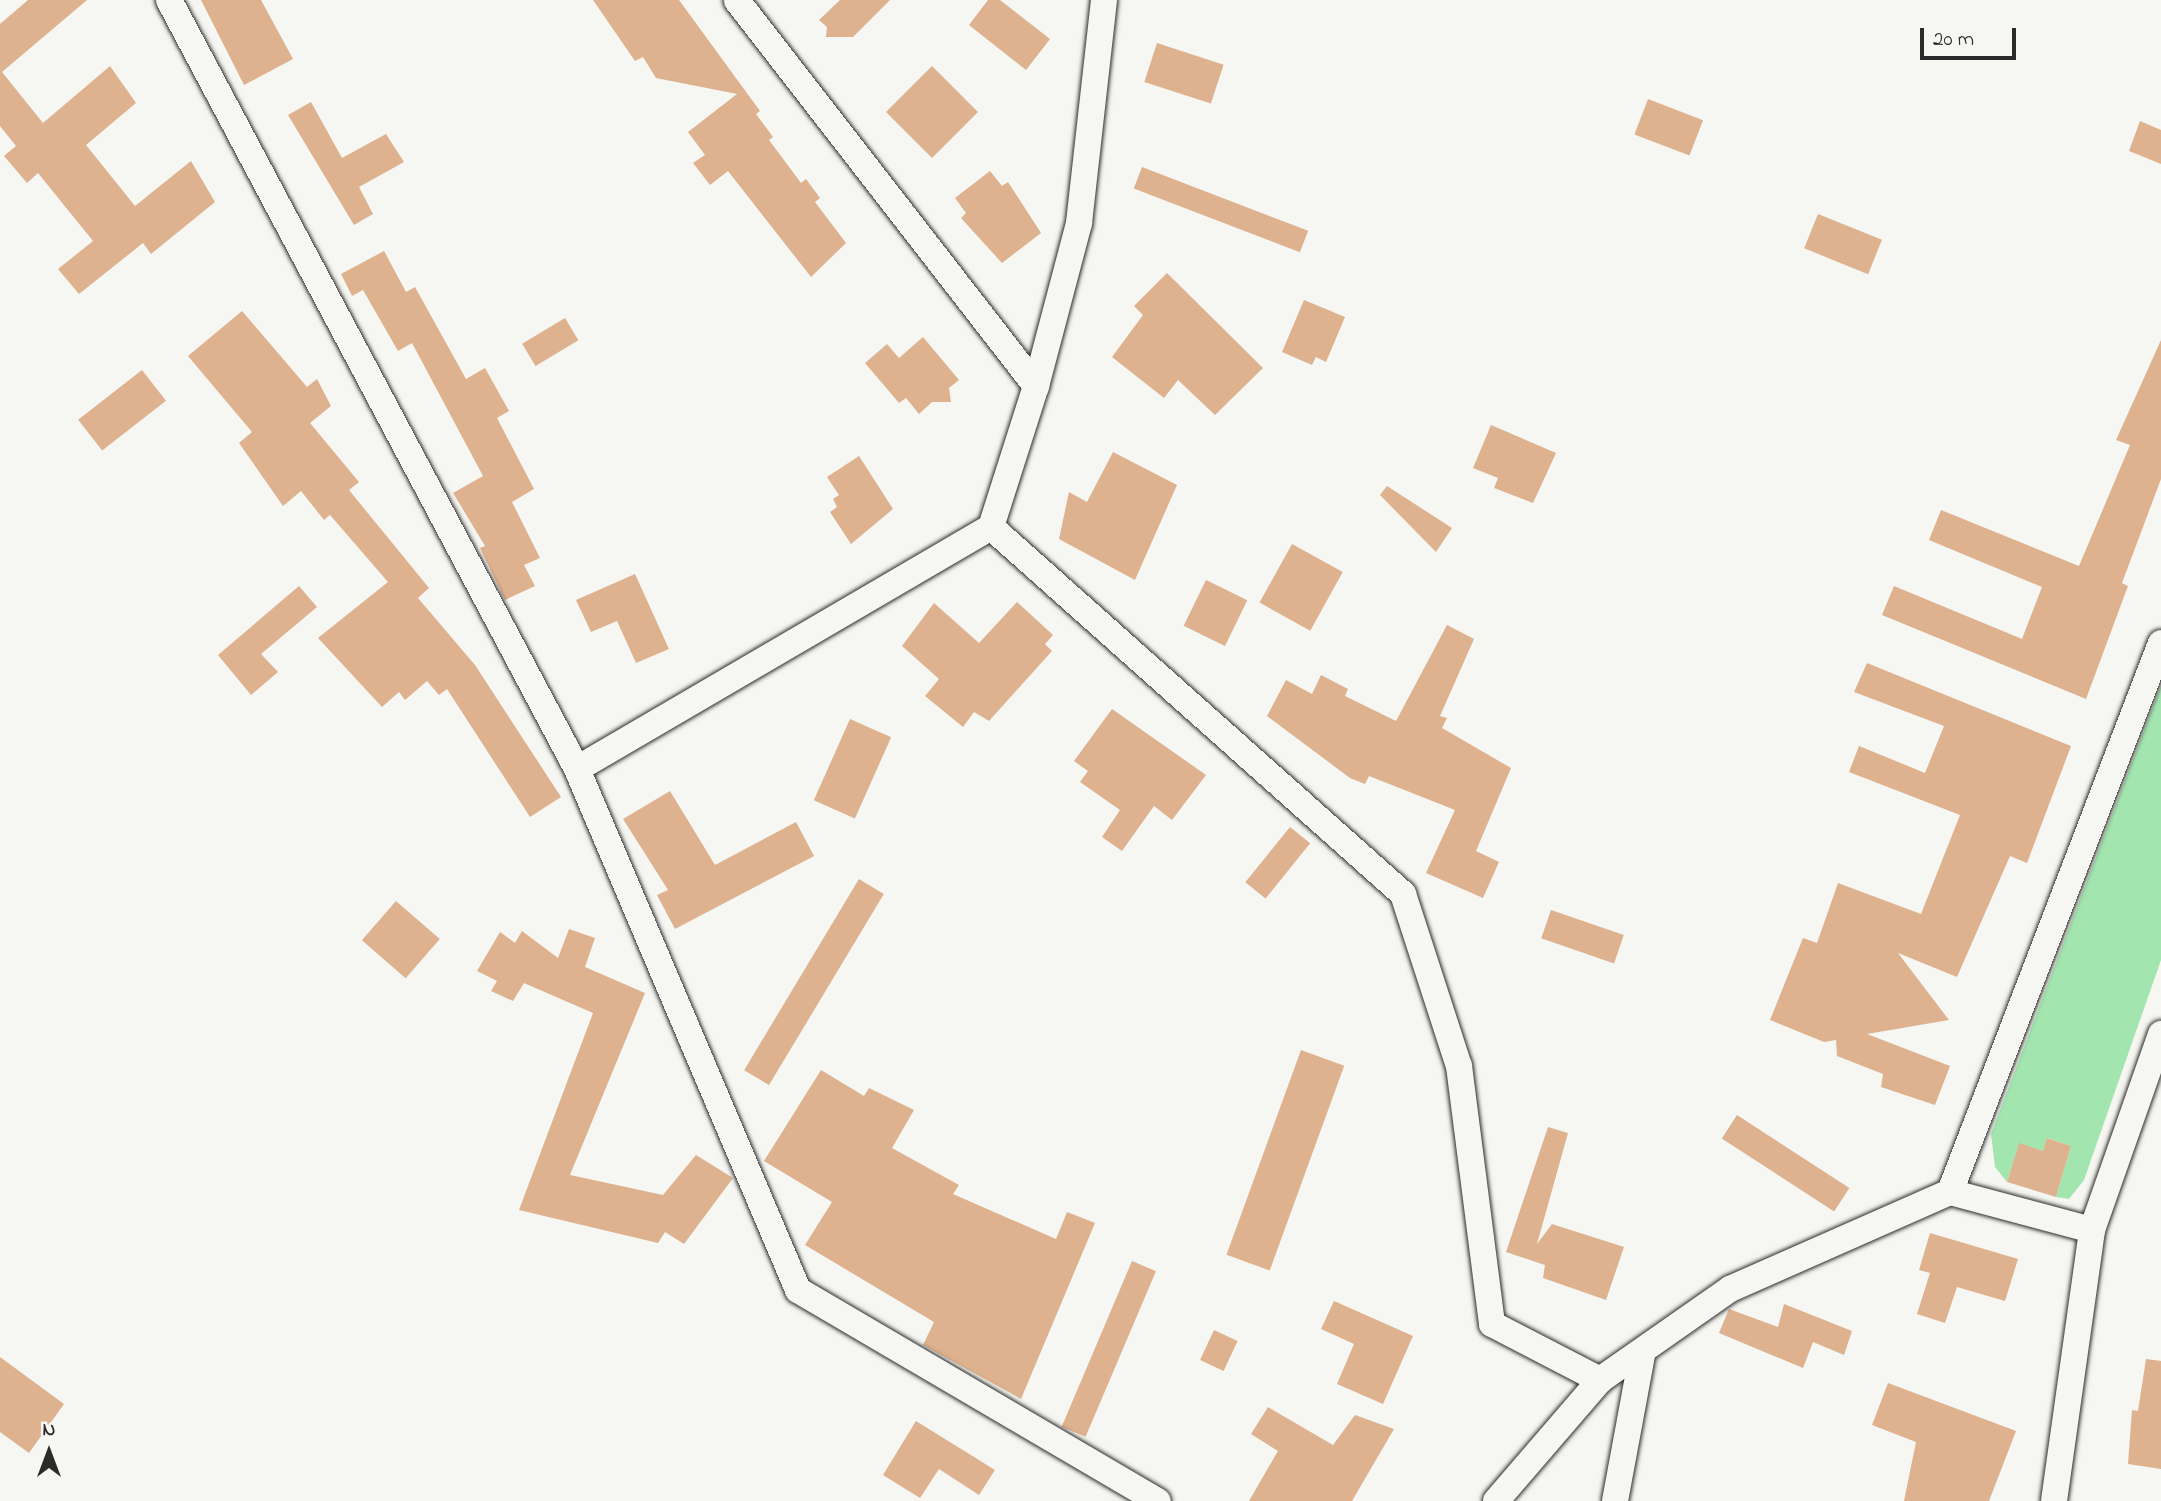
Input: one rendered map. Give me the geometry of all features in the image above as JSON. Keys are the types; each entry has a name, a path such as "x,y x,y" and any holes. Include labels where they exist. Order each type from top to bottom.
{"street":[{"path":"169,0 577,769 798,1290 1157,1501"},
{"path":"737,0 1036,386"},
{"path":"577,769 991,527 1036,386 1079,223 1104,0"},
{"path":"991,527 1403,894 1459,1066 1492,1324 1600,1380"},
{"path":"1950,1192 2161,643"},
{"path":"2054,1501 2092,1230 2161,1034"},
{"path":"1496,1501 1600,1380 1642,1354 1730,1289 1950,1192 2092,1230"},
{"path":"1615,1501 1642,1354"}],"green space":[{"path":"2161,686 2161,960 2084,1180 2069,1199 2056,1197 2071,1146 2048,1138 2043,1151 2019,1144 2007,1182 1995,1167 1991,1134"}],"building":[{"path":"28,0 87,0 2,72 43,123 110,66 136,103 86,145 135,206 191,161 215,202 151,254 143,243 79,294 58,269 93,241 38,173 27,183 4,156 16,146 0,126 0,24"},
{"path":"201,0 261,0 293,59 244,85"},
{"path":"593,0 679,0 760,111 756,114 773,137 769,140 801,183 806,179 820,198 815,202 846,243 811,277 728,171 710,185 693,163 705,155 688,132 737,94 656,78 643,57 635,61"},
{"path":"840,0 890,0 853,37 826,37 827,27 819,20"},
{"path":"988,0 1000,0 1050,39 1026,70 969,25"},
{"path":"1157,43 1224,65 1211,104 1144,82"},
{"path":"932,66 978,112 932,158 886,112"},
{"path":"1648,99 1703,120 1689,156 1634,134"},
{"path":"311,102 342,158 386,134 404,162 359,187 373,214 354,225 288,115"},
{"path":"2140,121 2161,130 2161,164 2129,151"},
{"path":"1142,167 1308,231 1300,252 1134,188"},
{"path":"990,171 1002,186 1008,182 1041,233 1002,263 961,218 966,213 955,198"},
{"path":"1818,214 1882,240 1868,274 1804,248"},
{"path":"384,251 406,292 415,287 466,379 485,368 509,411 497,418 534,489 512,502 540,558 524,565 535,586 505,600 480,548 485,546 453,493 483,476 412,343 398,351 363,290 352,296 341,274"},
{"path":"1167,273 1263,368 1215,415 1178,380 1164,398 1112,357 1143,315 1134,306"},
{"path":"1304,300 1345,317 1326,362 1316,357 1312,365 1282,352"},
{"path":"242,311 307,387 317,379 331,406 310,423 359,482 349,490 429,588 418,598 475,665 561,797 530,817 447,689 439,695 427,681 405,700 399,692 382,707 318,638 388,582 330,515 324,520 301,491 283,506 239,443 252,432 188,356"},
{"path":"565,318 578,340 536,366 522,344"},
{"path":"923,337 959,380 949,388 951,402 932,402 919,414 906,398 899,403 865,363 887,344 899,358"},
{"path":"2161,340 2161,479 2122,583 2128,586 2086,699 1882,615 1894,586 2022,639 2042,587 1929,540 1941,510 2079,566 2130,445 2116,440"},
{"path":"142,370 166,401 102,451 78,420"},
{"path":"1491,425 1556,453 1533,503 1494,488 1498,478 1473,468"},
{"path":"1113,452 1177,485 1135,580 1059,539 1069,492 1087,502"},
{"path":"859,456 893,509 851,544 830,512 837,507 833,499 839,495 827,477"},
{"path":"1387,486 1452,528 1436,552 1380,495"},
{"path":"1292,544 1343,572 1310,631 1260,603"},
{"path":"635,574 669,649 636,663 617,621 591,632 576,600"},
{"path":"1206,580 1247,600 1225,646 1184,626"},
{"path":"299,586 317,607 261,654 278,672 251,695 218,655"},
{"path":"1017,602 1053,635 1045,644 1052,651 989,721 974,712 963,727 925,696 939,679 902,646 934,603 979,643"},
{"path":"1447,625 1474,639 1440,716 1447,718 1442,728 1511,768 1476,851 1499,862 1483,898 1426,873 1455,810 1369,776 1365,784 1350,778 1267,716 1286,680 1312,694 1321,675 1348,689 1345,696 1396,721"},
{"path":"1867,663 2071,746 2027,863 2010,856 1957,977 1898,953 1949,1020 1867,1034 1950,1066 1935,1105 1881,1087 1883,1074 1837,1056 1836,1040 1824,1042 1770,1020 1803,938 1817,943 1838,883 1921,914 1960,815 1849,772 1859,746 1925,773 1944,726 1854,692"},
{"path":"1112,709 1206,775 1172,820 1154,806 1122,851 1102,837 1120,810 1080,782 1088,771 1074,761"},
{"path":"850,719 891,737 855,819 814,800"},
{"path":"670,791 715,865 796,822 814,856 675,929 657,895 668,890 623,819"},
{"path":"1290,827 1310,843 1266,899 1245,882"},
{"path":"859,879 884,894 769,1085 744,1070"},
{"path":"396,901 440,939 406,978 362,940"},
{"path":"1551,910 1624,935 1614,963 1541,938"},
{"path":"569,929 595,938 585,967 645,993 570,1175 663,1195 696,1155 733,1178 684,1244 665,1232 658,1243 519,1210 593,1013 524,983 513,1001 491,991 497,981 477,971 500,932 515,943 522,931 558,958"},
{"path":"1301,1050 1344,1066 1270,1271 1226,1255"},
{"path":"821,1070 864,1096 869,1088 914,1110 892,1148 959,1185 953,1194 1056,1239 1067,1212 1095,1223 1021,1399 923,1345 934,1322 805,1245 832,1202 764,1161"},
{"path":"1737,1115 1849,1188 1834,1211 1722,1138"},
{"path":"1548,1127 1568,1133 1537,1244 1552,1224 1624,1247 1606,1300 1543,1278 1545,1265 1506,1252"},
{"path":"2047,1138 2071,1146 2056,1197 2007,1182 2019,1143 2043,1151"},
{"path":"1930,1233 2018,1259 2005,1301 1957,1287 1945,1323 1917,1314 1930,1273 1919,1270"},
{"path":"1132,1261 1156,1271 1086,1437 1062,1427"},
{"path":"1334,1301 1413,1336 1383,1404 1337,1384 1354,1344 1321,1329"},
{"path":"1784,1304 1852,1331 1844,1355 1813,1342 1803,1368 1719,1333 1729,1309 1778,1327"},
{"path":"1214,1330 1238,1341 1224,1371 1200,1360"},
{"path":"0,1357 64,1404 29,1453 0,1432"},
{"path":"2146,1359 2161,1361 2161,1469 2128,1464 2132,1410 2138,1411"},
{"path":"1888,1383 2016,1431 1989,1501 1904,1501 1916,1442 1872,1425"},
{"path":"1268,1407 1333,1445 1355,1415 1394,1429 1352,1501 1249,1501 1278,1451 1251,1434"},
{"path":"916,1421 995,1470 979,1495 939,1469 920,1498 883,1475"}]}
